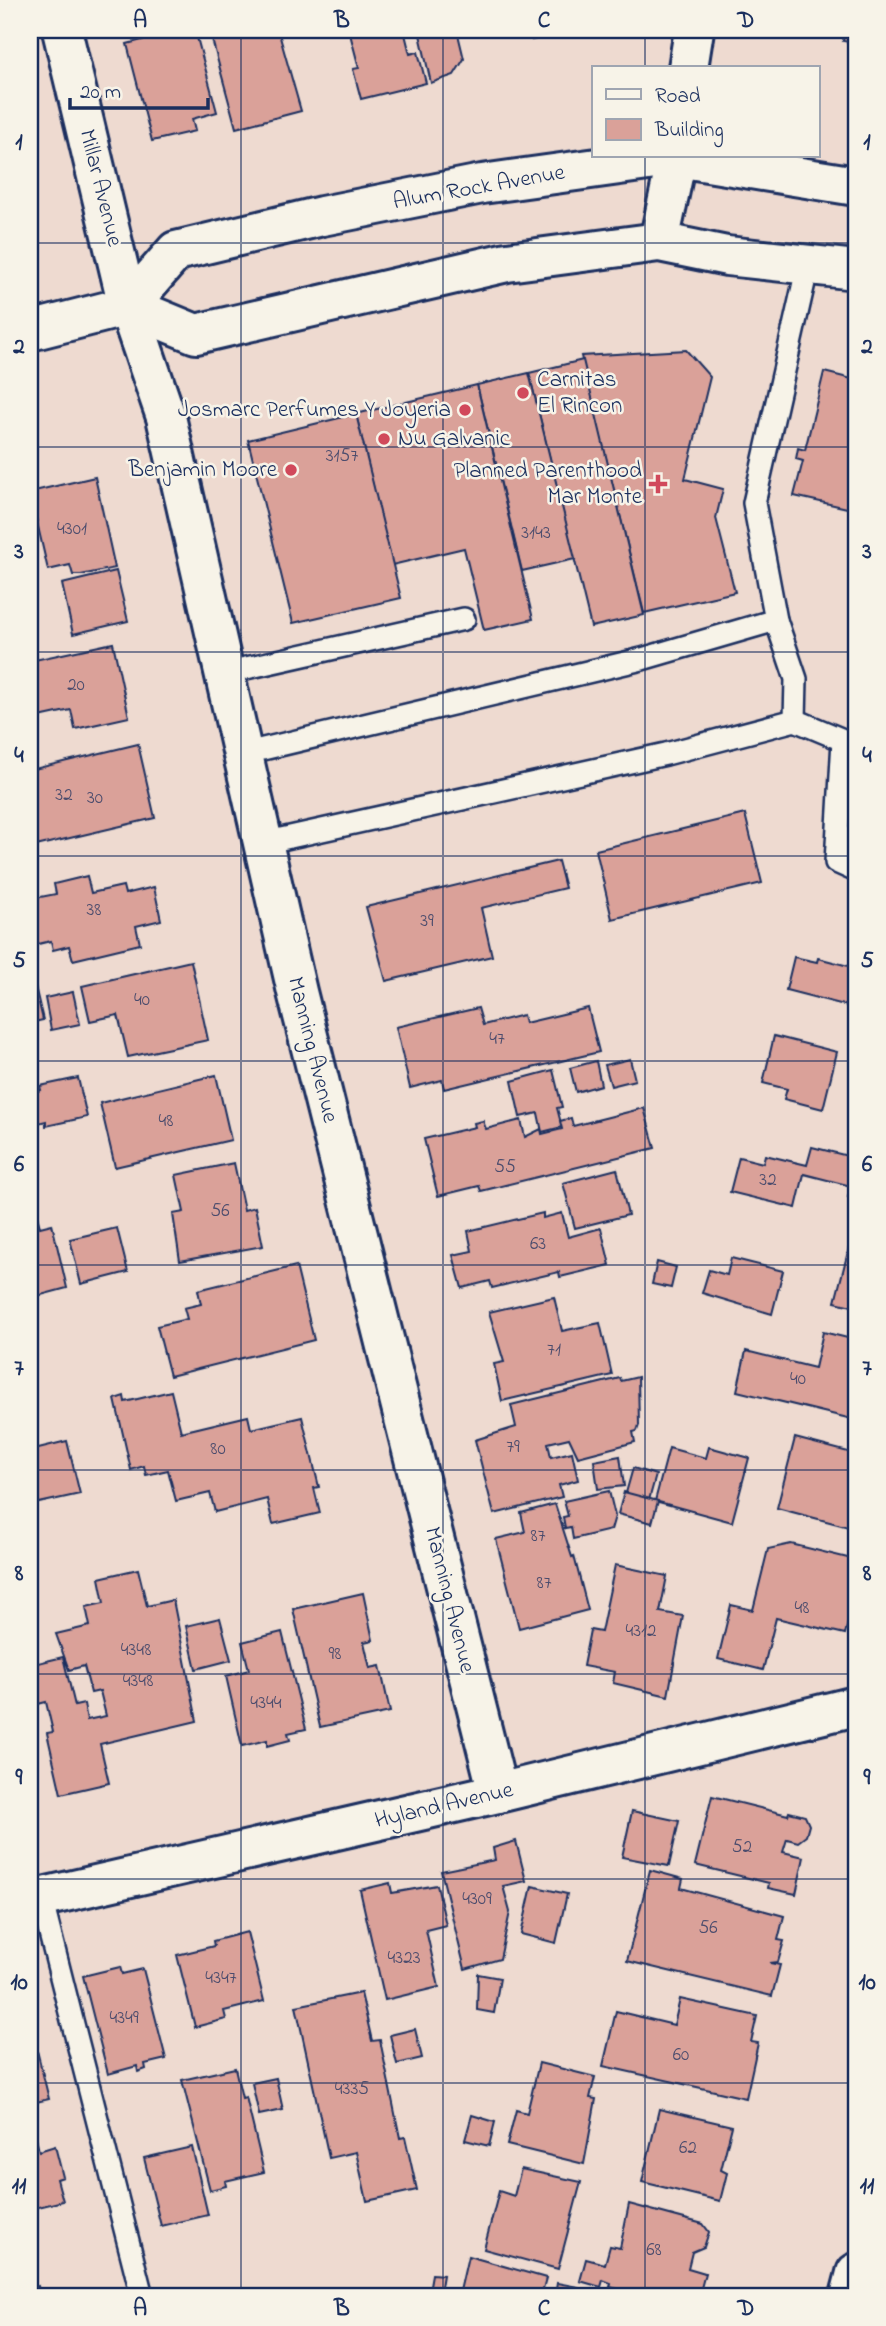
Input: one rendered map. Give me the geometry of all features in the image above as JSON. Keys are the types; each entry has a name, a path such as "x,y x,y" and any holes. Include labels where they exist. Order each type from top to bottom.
{"street":[{"name":"Millar Avenue","path":"62,30 128,306"},
{"path":"688,66 694,30"},
{"name":"Alum Rock Avenue","path":"128,306 176,251 482,184 670,158"},
{"path":"659,242 677,158"},
{"name":"Alum Rock Avenue","path":"683,158 856,187"},
{"path":"30,331 128,306 196,334 507,262 659,242 727,256 856,270"},
{"name":"Manning Avenue","path":"128,306 166,417 297,992 498,1793"},
{"name":"Hyland Avenue","path":"36,1899 498,1793 856,1706"},
{"path":"850,2296 856,2273"}],"lane":[{"path":"795,720 796,679 776,621 754,503 808,265"},
{"path":"224,673 464,619"},
{"path":"242,754 642,659 776,621"},
{"path":"263,843 666,754 795,720 843,740 836,862 856,871"},
{"path":"36,1899 142,2296"}],"building":[{"path":"180,30 195,30 217,112 192,119 195,131 152,141 127,44"},
{"path":"278,30 301,111 236,128 210,32"},
{"path":"349,30 404,30 410,54 418,52 426,83 361,99 353,69 359,68"},
{"path":"419,30 457,30 464,59 454,75 431,83"},
{"path":"529,30 571,30 532,40"},
{"path":"845,30 856,30 856,43 843,41"},
{"name":"Planned Parenthood Mar Monte","path":"686,350 710,377 685,479 723,489 716,518 735,592 644,613 581,356"},
{"path":"583,360 644,615 591,627 529,373"},
{"path":"824,372 856,380 856,510 794,496 803,461 796,459 798,448 805,450"},
{"path":"529,373 575,559 522,571 477,385"},
{"path":"477,385 533,619 484,630 464,548 392,565 356,414"},
{"path":"356,414 401,598 293,623 248,440"},
{"path":"95,477 115,568 81,575 73,575 70,565 48,570 30,492"},
{"path":"116,571 128,621 73,634 62,584"},
{"path":"113,643 129,717 75,729 71,710 30,719 30,661"},
{"path":"138,744 155,818 36,846 30,818 30,770"},
{"path":"745,814 762,883 612,919 596,850"},
{"path":"558,861 565,888 481,908 492,956 386,981 366,907"},
{"path":"87,876 91,893 123,886 125,894 154,887 161,920 136,926 140,944 73,960 69,946 53,950 51,941 30,946 30,899 56,894 54,884"},
{"path":"794,957 817,962 818,958 856,968 848,1006 786,990"},
{"path":"191,961 208,1040 128,1057 118,1015 90,1021 82,986"},
{"path":"30,978 33,978 43,1020 30,1023"},
{"path":"73,992 80,1024 51,1030 45,998"},
{"path":"478,1008 483,1025 523,1015 525,1023 588,1008 599,1052 444,1089 442,1080 410,1088 396,1027"},
{"path":"774,1036 837,1052 823,1109 784,1099 787,1089 763,1083"},
{"path":"630,1059 635,1080 611,1086 605,1065"},
{"path":"596,1061 601,1085 576,1092 570,1068"},
{"path":"553,1070 562,1107 557,1108 562,1127 542,1132 538,1113 520,1117 512,1081"},
{"path":"216,1075 231,1140 115,1167 100,1103"},
{"path":"78,1078 87,1117 46,1126 46,1121 30,1125 30,1093 41,1090 40,1086"},
{"path":"644,1108 655,1148 481,1191 479,1186 438,1196 424,1139 475,1127 474,1123 483,1121 486,1129 521,1120 525,1137 541,1129 542,1134 562,1129 560,1121 571,1118 573,1126"},
{"path":"812,1147 856,1158 856,1199 848,1197 851,1186 804,1174 796,1208 730,1192 739,1157 763,1163 765,1155 807,1165"},
{"path":"234,1163 244,1210 255,1207 263,1246 180,1261 173,1214 184,1212 176,1175"},
{"path":"617,1169 628,1215 575,1228 563,1183"},
{"path":"543,1213 543,1218 562,1213 568,1237 601,1228 610,1265 560,1277 559,1272 492,1288 490,1281 462,1288 453,1255 472,1251 468,1231"},
{"path":"37,1216 40,1227 52,1224 67,1288 30,1298 30,1218"},
{"path":"117,1228 128,1272 81,1284 70,1239"},
{"path":"853,1232 856,1232 856,1307 835,1302"},
{"path":"731,1258 783,1271 772,1314 702,1293 709,1270 727,1275"},
{"path":"657,1262 676,1267 671,1288 652,1284"},
{"path":"296,1266 314,1340 170,1376 157,1326 187,1319 184,1308 201,1304 198,1290"},
{"path":"554,1297 562,1331 600,1323 612,1375 502,1401 494,1364 504,1362 489,1312"},
{"path":"823,1332 856,1340 856,1420 737,1391 746,1351 815,1368"},
{"path":"638,1377 639,1425 637,1431 633,1432 635,1442 578,1457 569,1438 548,1443 551,1457 572,1452 578,1480 559,1485 562,1497 494,1514 475,1440 516,1427 511,1405 620,1378 621,1381"},
{"path":"171,1391 181,1432 248,1416 251,1429 302,1417 319,1487 314,1488 320,1513 273,1524 267,1499 215,1512 210,1493 176,1501 168,1470 146,1475 144,1466 131,1470 115,1399 124,1396 125,1402"},
{"path":"795,1438 856,1454 856,1529 777,1508"},
{"path":"67,1441 80,1494 30,1505 30,1450"},
{"path":"709,1447 749,1458 732,1522 655,1501 669,1448 706,1458"},
{"path":"620,1456 624,1486 598,1489 594,1461"},
{"path":"633,1468 656,1475 649,1500 626,1493"},
{"path":"609,1491 615,1516 611,1530 573,1539 571,1527 565,1528 563,1517 568,1516 564,1501"},
{"path":"624,1492 658,1501 652,1523 618,1514"},
{"path":"555,1504 572,1557 574,1556 588,1610 519,1628 496,1539 525,1532 521,1513"},
{"path":"791,1544 856,1560 856,1592 845,1634 776,1618 763,1670 718,1659 731,1605 753,1610 768,1549"},
{"path":"615,1565 667,1576 660,1612 683,1616 668,1696 613,1683 615,1672 583,1666 590,1630 601,1632"},
{"path":"138,1569 147,1606 173,1600 197,1721 100,1744 109,1783 61,1794 47,1733 53,1732 46,1702 38,1704 30,1665 63,1657 75,1706 84,1704 87,1720 106,1716 100,1691 91,1693 84,1666 69,1670 56,1634 90,1626 86,1607 104,1603 99,1578"},
{"path":"363,1593 373,1640 364,1642 370,1668 380,1666 390,1712 320,1727 293,1609"},
{"path":"220,1618 231,1660 196,1669 186,1626"},
{"path":"282,1632 306,1729 288,1733 290,1740 267,1746 267,1740 242,1746 226,1676 249,1670 242,1642"},
{"path":"712,1796 788,1815 789,1812 805,1816 809,1825 806,1836 798,1842 787,1839 783,1852 804,1857 796,1894 768,1888 769,1883 695,1865"},
{"path":"632,1811 679,1821 669,1866 622,1857"},
{"path":"516,1841 526,1881 503,1886 510,1912 500,1959 465,1969 441,1871 495,1860 493,1848"},
{"path":"650,1870 683,1879 681,1888 784,1916 778,1940 784,1941 778,1962 770,1963 780,1965 772,1996 627,1961"},
{"path":"390,1883 392,1893 437,1885 446,1925 426,1930 439,1987 385,2000 360,1890"},
{"path":"532,1886 567,1894 556,1943 521,1934"},
{"path":"247,1932 264,2001 224,2011 226,2019 195,2027 177,1955 214,1946 213,1941"},
{"path":"120,1967 122,1974 143,1969 166,2059 145,2064 146,2069 138,2072 137,2066 108,2074 83,1976"},
{"path":"478,1974 500,1978 494,2013 477,2010"},
{"path":"361,1993 372,2041 380,2040 400,2138 405,2137 417,2190 367,2201 356,2152 329,2158 296,2006"},
{"path":"680,1999 757,2016 751,2042 758,2043 746,2098 603,2066 616,2011 674,2025"},
{"path":"30,2022 49,2099 36,2102 34,2097 30,2098"},
{"path":"415,2029 422,2058 397,2064 390,2035"},
{"path":"539,2063 595,2077 590,2098 596,2099 584,2164 507,2145 516,2110 527,2113"},
{"path":"235,2068 242,2098 246,2097 264,2172 225,2181 226,2186 210,2190 182,2080"},
{"path":"276,2078 283,2110 259,2115 252,2083"},
{"path":"659,2109 732,2126 721,2170 727,2173 720,2201 642,2182"},
{"path":"30,2114 39,2151 55,2146 63,2177 57,2179 63,2201 30,2209"},
{"path":"472,2115 495,2122 489,2146 465,2140"},
{"path":"192,2147 208,2215 161,2226 144,2158"},
{"path":"521,2169 581,2182 558,2269 484,2249 499,2191 514,2196"},
{"path":"629,2204 703,2224 709,2232 704,2247 692,2252 688,2268 705,2273 699,2296 645,2296 610,2287 611,2283 603,2280 601,2287 580,2281 586,2259 605,2264 610,2246 620,2248"},
{"path":"468,2256 546,2278 541,2296 480,2296 460,2291"},
{"path":"432,2274 443,2275 440,2293 429,2291"},
{"path":"557,2283 578,2287 576,2296 555,2296"},
{"path":"38,2286 40,2296 30,2296 30,2288"}],"place":[{"name":"Carnitas El Rincon","path":"523,393"},
{"name":"Josmarc Perfumes Y Joyeria","path":"465,410"},
{"name":"Nu Galvanic","path":"384,439"},
{"name":"Benjamin Moore","path":"291,470"},
{"name":"Planned Parenthood Mar Monte","path":"658,484"}]}
